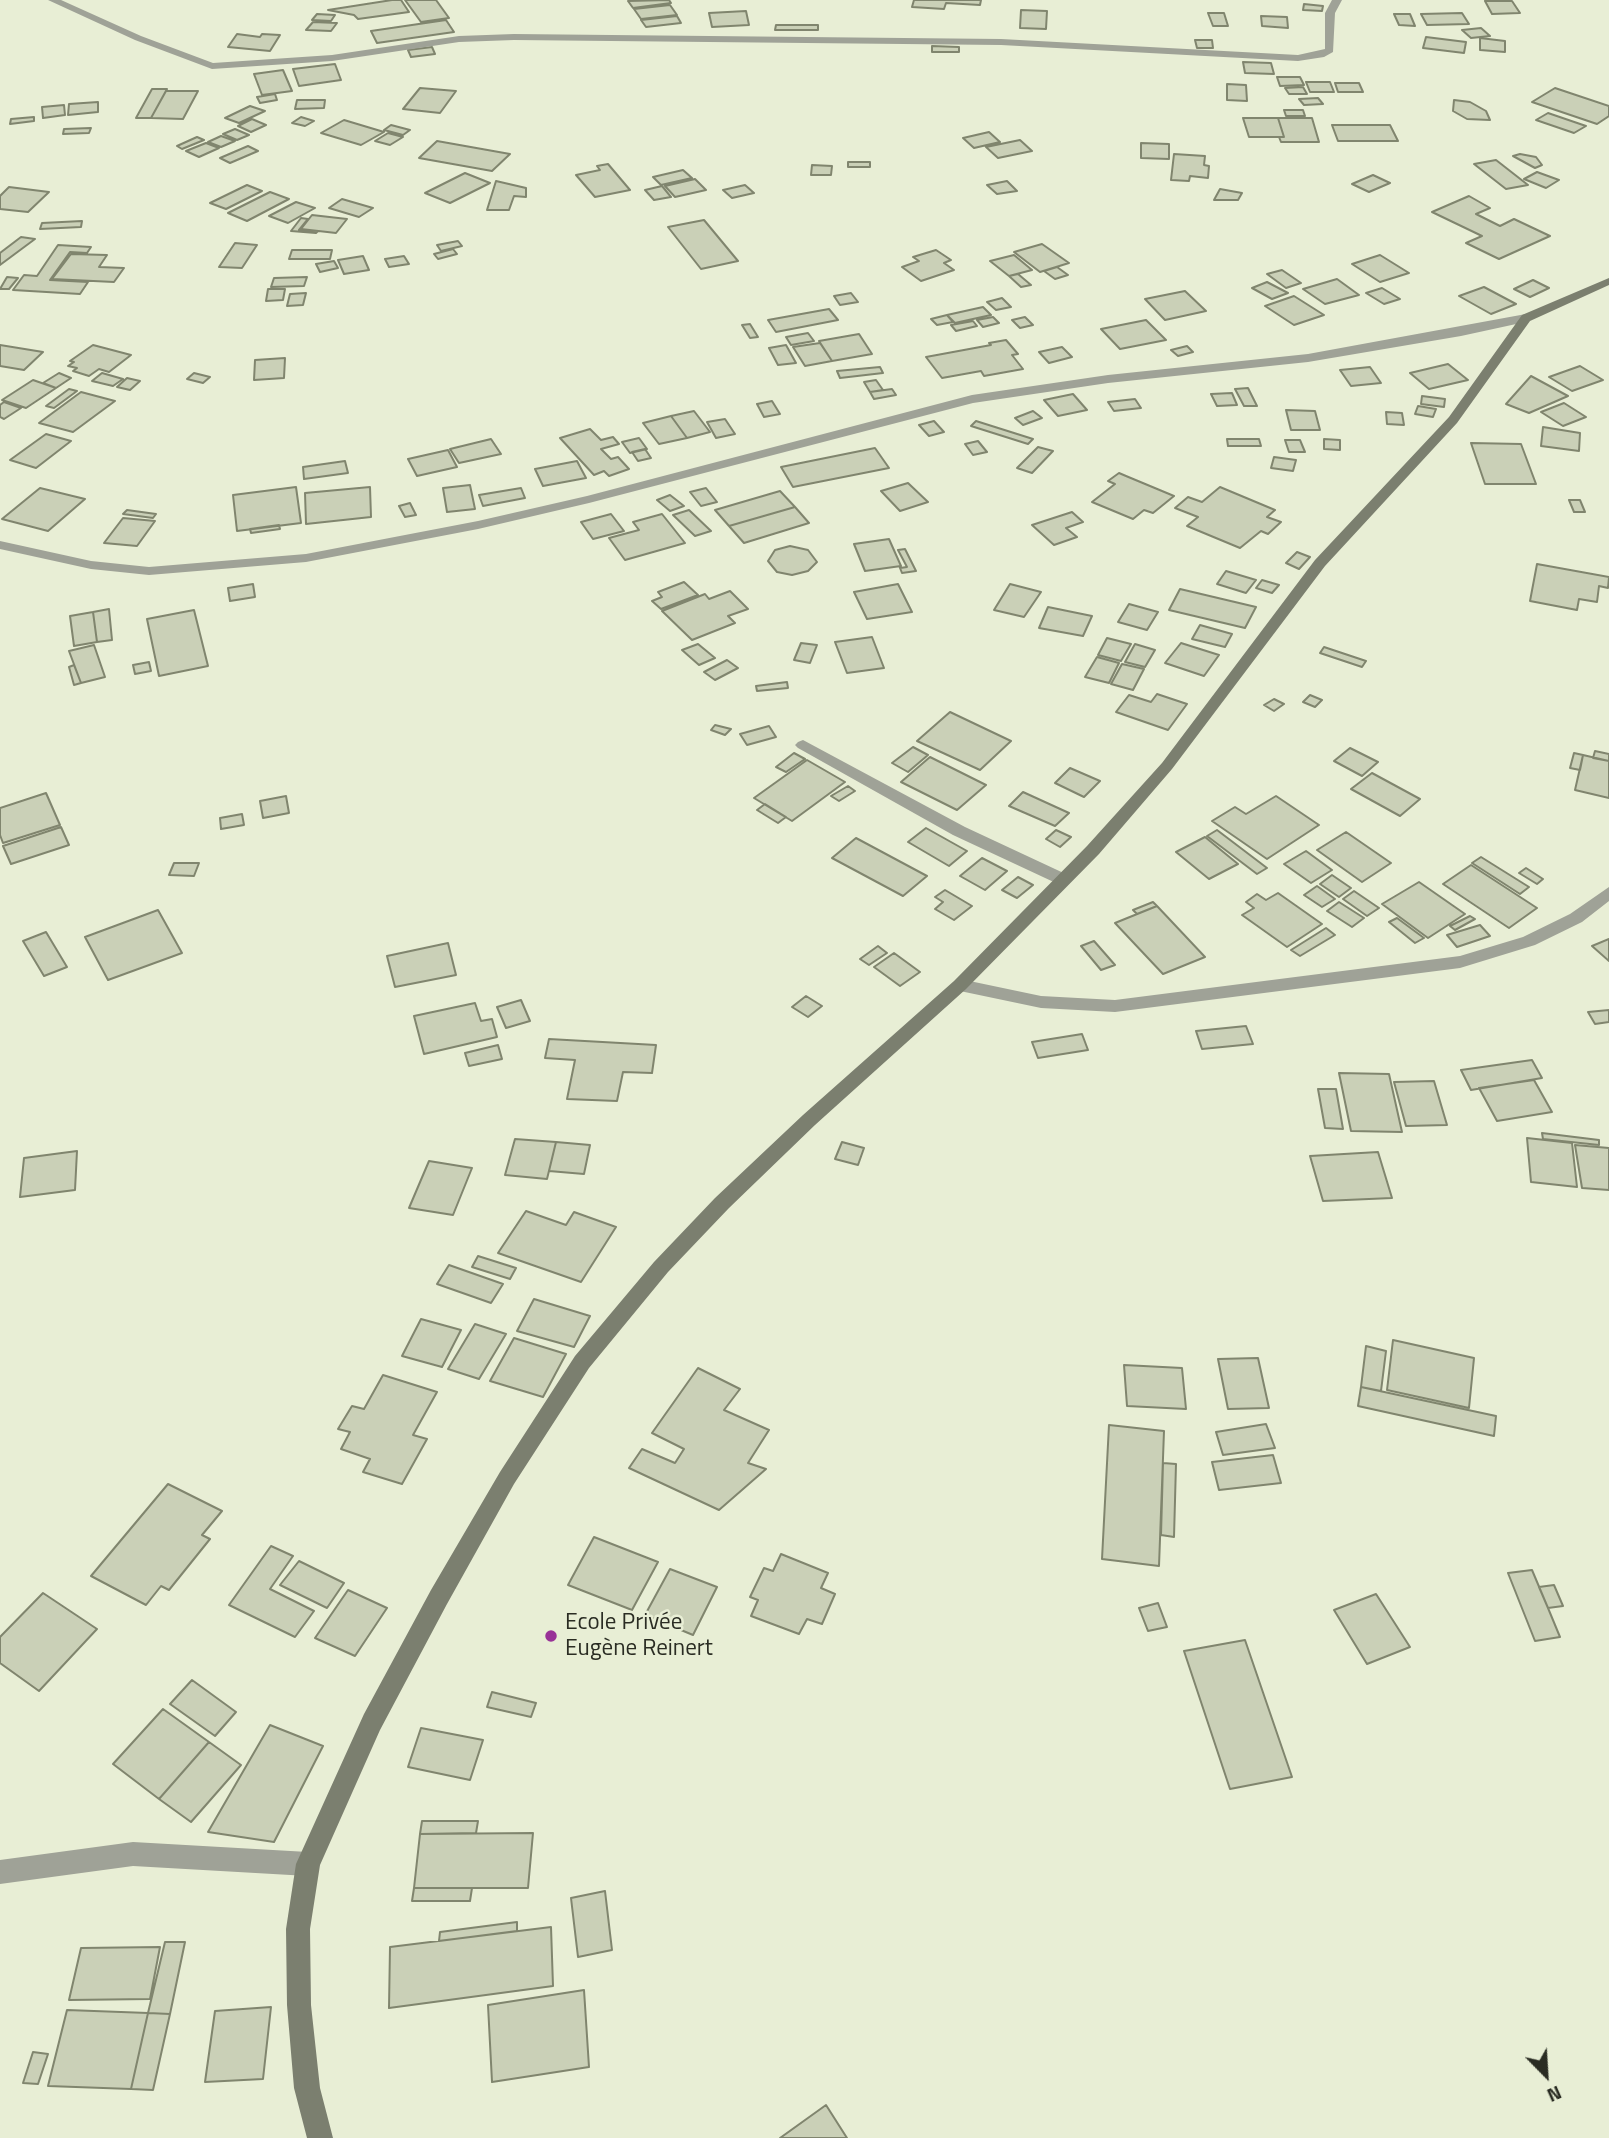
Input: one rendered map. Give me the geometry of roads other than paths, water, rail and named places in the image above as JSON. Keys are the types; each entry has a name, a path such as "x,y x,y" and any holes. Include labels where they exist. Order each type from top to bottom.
{"street":[{"path":"53,0 138,38 212,66 332,58 459,39 514,37 976,41 1311,57 1330,50 1330,13 1337,0"},
{"path":"0,559 7,547 91,565 149,571 306,558 478,525 589,499 972,399 1108,379 1308,358 1461,332 1526,318 1609,281"},
{"path":"320,2138 307,2088 299,2005 298,1929 308,1864 372,1722 439,1597 507,1478 582,1362 661,1267 722,1203 809,1120 960,985 1064,880 1167,766 1320,563 1453,420 1526,318"},
{"path":"803,745 959,831 1064,880"},
{"path":"960,985 1041,1002 1115,1006 1460,962 1529,941 1576,918 1609,892"},
{"path":"0,1872 133,1854 308,1864"}],"place":[{"name":"Ecole Privée Eugène Reinert","path":"551,1636"}]}
